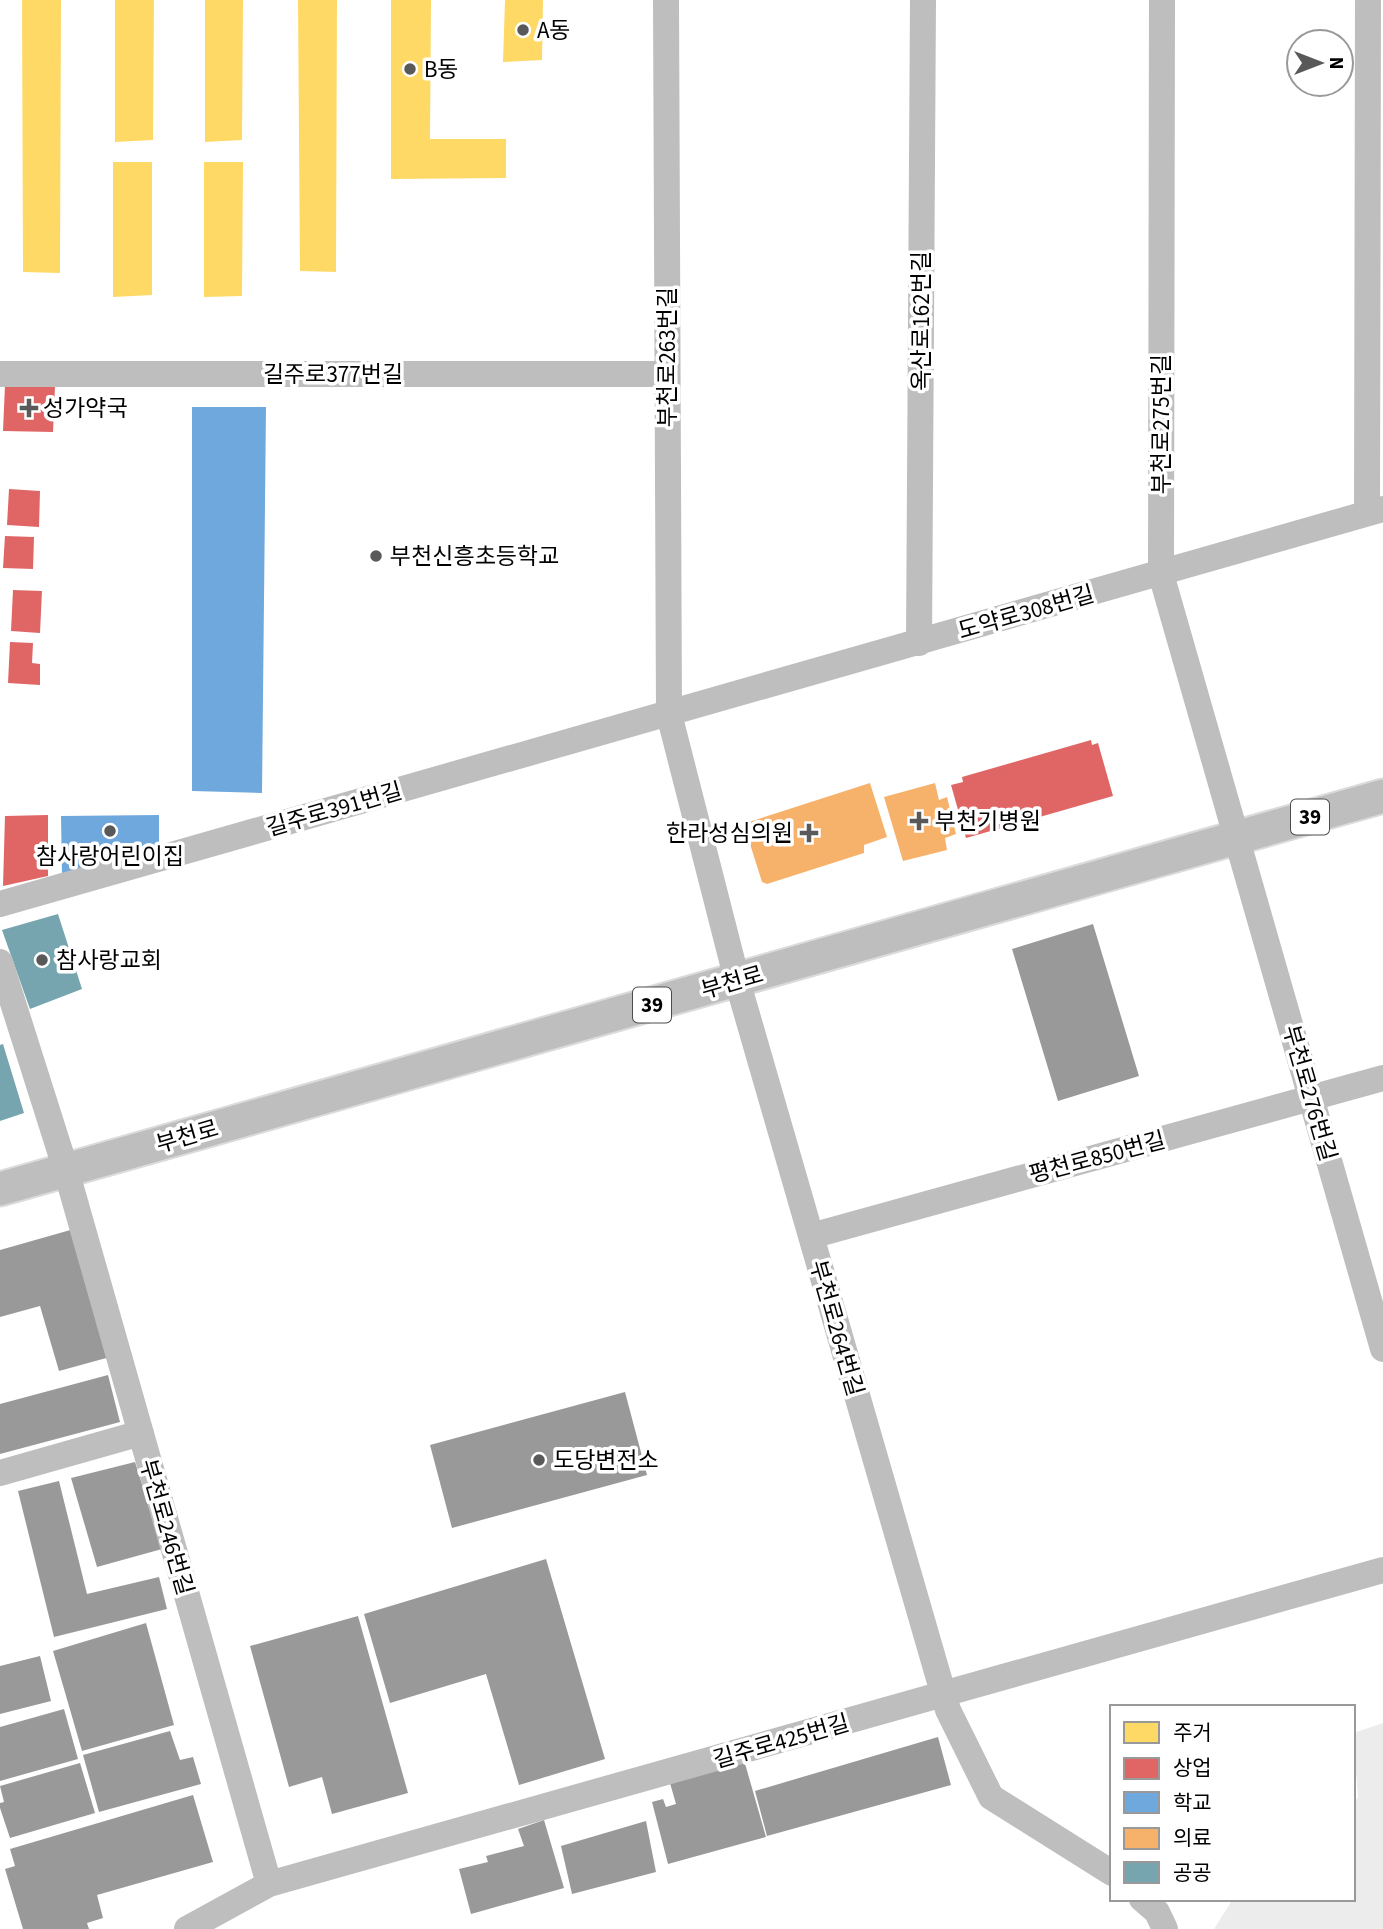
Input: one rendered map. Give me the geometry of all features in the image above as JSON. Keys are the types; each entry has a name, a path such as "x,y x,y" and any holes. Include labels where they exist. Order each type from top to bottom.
{"main road":[{"name":"부천로","path":"0,1189 1383,796"}],"street":[{"name":"부천로263번길","path":"666,0 669,714"},
{"name":"옥산로162번길","path":"919,643 923,0"},
{"name":"부천로275번길","path":"1162,0 1161,574 1237,837"},
{"path":"1368,0 1375,511"},
{"name":"길주로377번길","path":"0,374 667,374"},
{"name":"도약로308번길","path":"669,714 1375,511"},
{"name":"길주로391번길","path":"0,904 669,714"},
{"name":"부천로264번길","path":"669,714 737,981 943,1695 991,1797 1110,1872"},
{"name":"부천로276번길","path":"1237,837 1383,1349"},
{"name":"부천로246번길","path":"0,962 66,1170 269,1884"},
{"name":"평천로850번길","path":"811,1236 1383,1078"},
{"path":"0,1473 141,1433"},
{"name":"길주로425번길","path":"187,1929 269,1884 1383,1570"},
{"path":"1144,1901 1157,1912 1165,1929"}],"shaded area":[{"path":"1383,1723 1383,1929 1214,1929 1232,1901 1355,1901 1355,1799 1358,1798 1355,1732"}],"building: 주거":[{"path":"22,0 61,0 60,273 23,272"},
{"path":"115,0 154,0 153,140 115,142"},
{"path":"205,0 243,0 242,140 205,142"},
{"path":"298,0 337,0 336,272 300,271"},
{"name":"B동","path":"391,0 431,0 430,139 506,139 506,178 391,179"},
{"name":"A동","path":"505,0 543,0 542,60 503,62"},
{"path":"113,162 152,162 152,295 113,297"},
{"path":"204,162 243,162 242,296 204,297"}],"building: 상업":[{"name":"성가약국","path":"5,385 55,386 53,432 3,431"},
{"path":"9,489 40,491 39,527 7,525"},
{"path":"5,536 34,537 33,569 3,568"},
{"path":"13,590 42,591 40,633 11,631"},
{"path":"10,642 33,643 32,663 40,664 40,685 8,683"},
{"path":"1091,740 1092,745 1098,743 1113,796 966,838 951,785 963,782 962,777"},
{"path":"48,815 48,876 3,886 5,816"}],"building: 학교":[{"path":"192,407 266,407 262,793 192,791"},
{"name":"참사랑어린이집","path":"159,815 159,846 62,875 61,816"}],"building: 의료":[{"path":"870,783 887,837 864,845 864,853 767,884 762,882 745,828 746,823"},
{"path":"935,783 939,800 947,797 956,834 945,838 947,850 903,861 884,797"}],"building: 공공":[{"name":"참사랑교회","path":"58,914 82,989 30,1009 2,930"},
{"path":"3,1044 24,1113 0,1121 0,1045"}],"building: 공업":[{"path":"1093,924 1139,1076 1058,1101 1012,949"},
{"path":"74,1229 110,1357 59,1371 40,1306 0,1317 0,1250"},
{"path":"108,1375 120,1422 0,1454 0,1404"},
{"name":"도당변전소","path":"625,1392 647,1475 452,1528 430,1445"},
{"path":"135,1462 162,1549 97,1567 71,1478"},
{"path":"59,1481 87,1594 159,1577 167,1609 54,1637 18,1491"},
{"path":"546,1559 605,1759 519,1785 486,1674 390,1703 364,1614"},
{"path":"358,1616 408,1793 332,1814 322,1777 289,1787 250,1646"},
{"path":"146,1623 174,1725 82,1751 53,1651"},
{"path":"40,1656 51,1701 0,1714 0,1666"},
{"path":"64,1709 78,1759 0,1781 0,1727"},
{"path":"170,1731 180,1760 193,1757 201,1784 99,1812 83,1755"},
{"path":"938,1737 951,1785 767,1836 755,1791"},
{"path":"744,1760 766,1837 668,1864 652,1802 663,1799 666,1807 676,1804 670,1783"},
{"path":"80,1763 95,1813 10,1838 0,1808 0,1803 4,1802 0,1786"},
{"path":"193,1795 213,1862 97,1895 103,1918 87,1923 89,1929 23,1929 5,1869 15,1866 10,1849"},
{"path":"544,1820 564,1888 471,1914 459,1869 488,1862 486,1856 524,1846 518,1829"},
{"path":"646,1821 656,1872 572,1894 561,1846"}],"place":[{"name":"A동","path":"523,30"},
{"name":"B동","path":"410,69"},
{"name":"성가약국","path":"29,408"},
{"name":"부천신흥초등학교","path":"376,556"},
{"name":"부천기병원","path":"919,821"},
{"name":"참사랑어린이집","path":"110,831"},
{"name":"한라성심의원","path":"809,833"},
{"name":"참사랑교회","path":"42,960"},
{"name":"도당변전소","path":"539,1460"}]}
